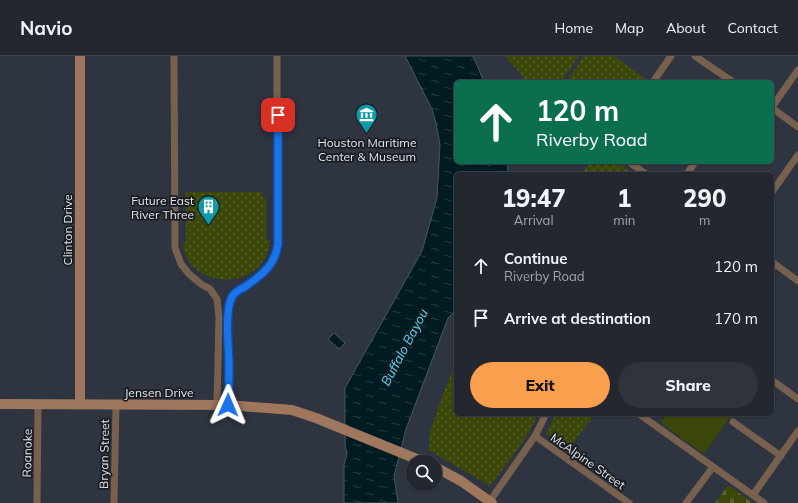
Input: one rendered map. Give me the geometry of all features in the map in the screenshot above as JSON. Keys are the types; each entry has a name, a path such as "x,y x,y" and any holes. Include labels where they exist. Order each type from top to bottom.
{"main road":[{"name":"Clinton Drive","path":"80,56 80,404"},
{"name":"Jensen Drive","path":"0,404 228,405 292,410 316,418 407,455"},
{"path":"442,471 461,481 491,502"}],"street":[{"path":"174,56 175,248 181,264 189,274 209,288 217,299 219,323 217,405"},
{"path":"228,405 228,306 234,294 261,276 270,266 275,256 278,244 277,56"},
{"path":"654,80 671,56"},
{"path":"696,56 730,80"},
{"path":"774,105 798,70"},
{"path":"774,109 798,127"},
{"path":"774,189 798,155"},
{"path":"632,164 643,172"},
{"path":"774,263 798,281"},
{"path":"774,381 798,399"},
{"name":"Roanoke","path":"37,503 38,404"},
{"name":"Bryan Street","path":"114,503 116,405"},
{"path":"491,502 535,436 545,416"},
{"path":"642,416 764,503"},
{"path":"733,422 780,456"},
{"path":"753,495 798,431"},
{"name":"McAlpine Street","path":"535,436 629,503"},
{"path":"686,503 713,467"}],"green space":[{"path":"505,56 579,56 562,80 526,80"},
{"path":"584,56 614,56 646,79 645,80 567,80"},
{"path":"589,164 620,164 630,172 583,172"},
{"path":"186,192 262,192 262,198 266,198 266,240 270,241 265,258 255,270 242,277 226,279 211,277 197,270 187,258 183,242 186,242"},
{"path":"454,368 454,416 537,416 510,460 490,486 442,458 442,455 437,455 429,450 430,431"},
{"path":"555,416 594,416 568,450 546,434"},
{"path":"666,416 731,416 704,454 661,423"},
{"path":"728,485 753,503 715,503"}],"water":[{"name":"Buffalo Bayou","path":"405,56 473,56 483,80 454,80 454,164 507,164 508,172 454,172 454,312 448,318 406,429 394,476 398,503 344,503 344,465 347,454 345,445 345,388 422,251 437,198 440,145 432,109"},
{"path":"334,333 345,343 339,349 328,339"}],"place":[{"name":"Houston Maritime Center & Museum","path":"367,134"},
{"name":"Future East River Three","path":"209,226"}],"route":[{"path":"228,405 228,306 236,292 256,280 266,271 273,260 278,244 278,115"}]}
